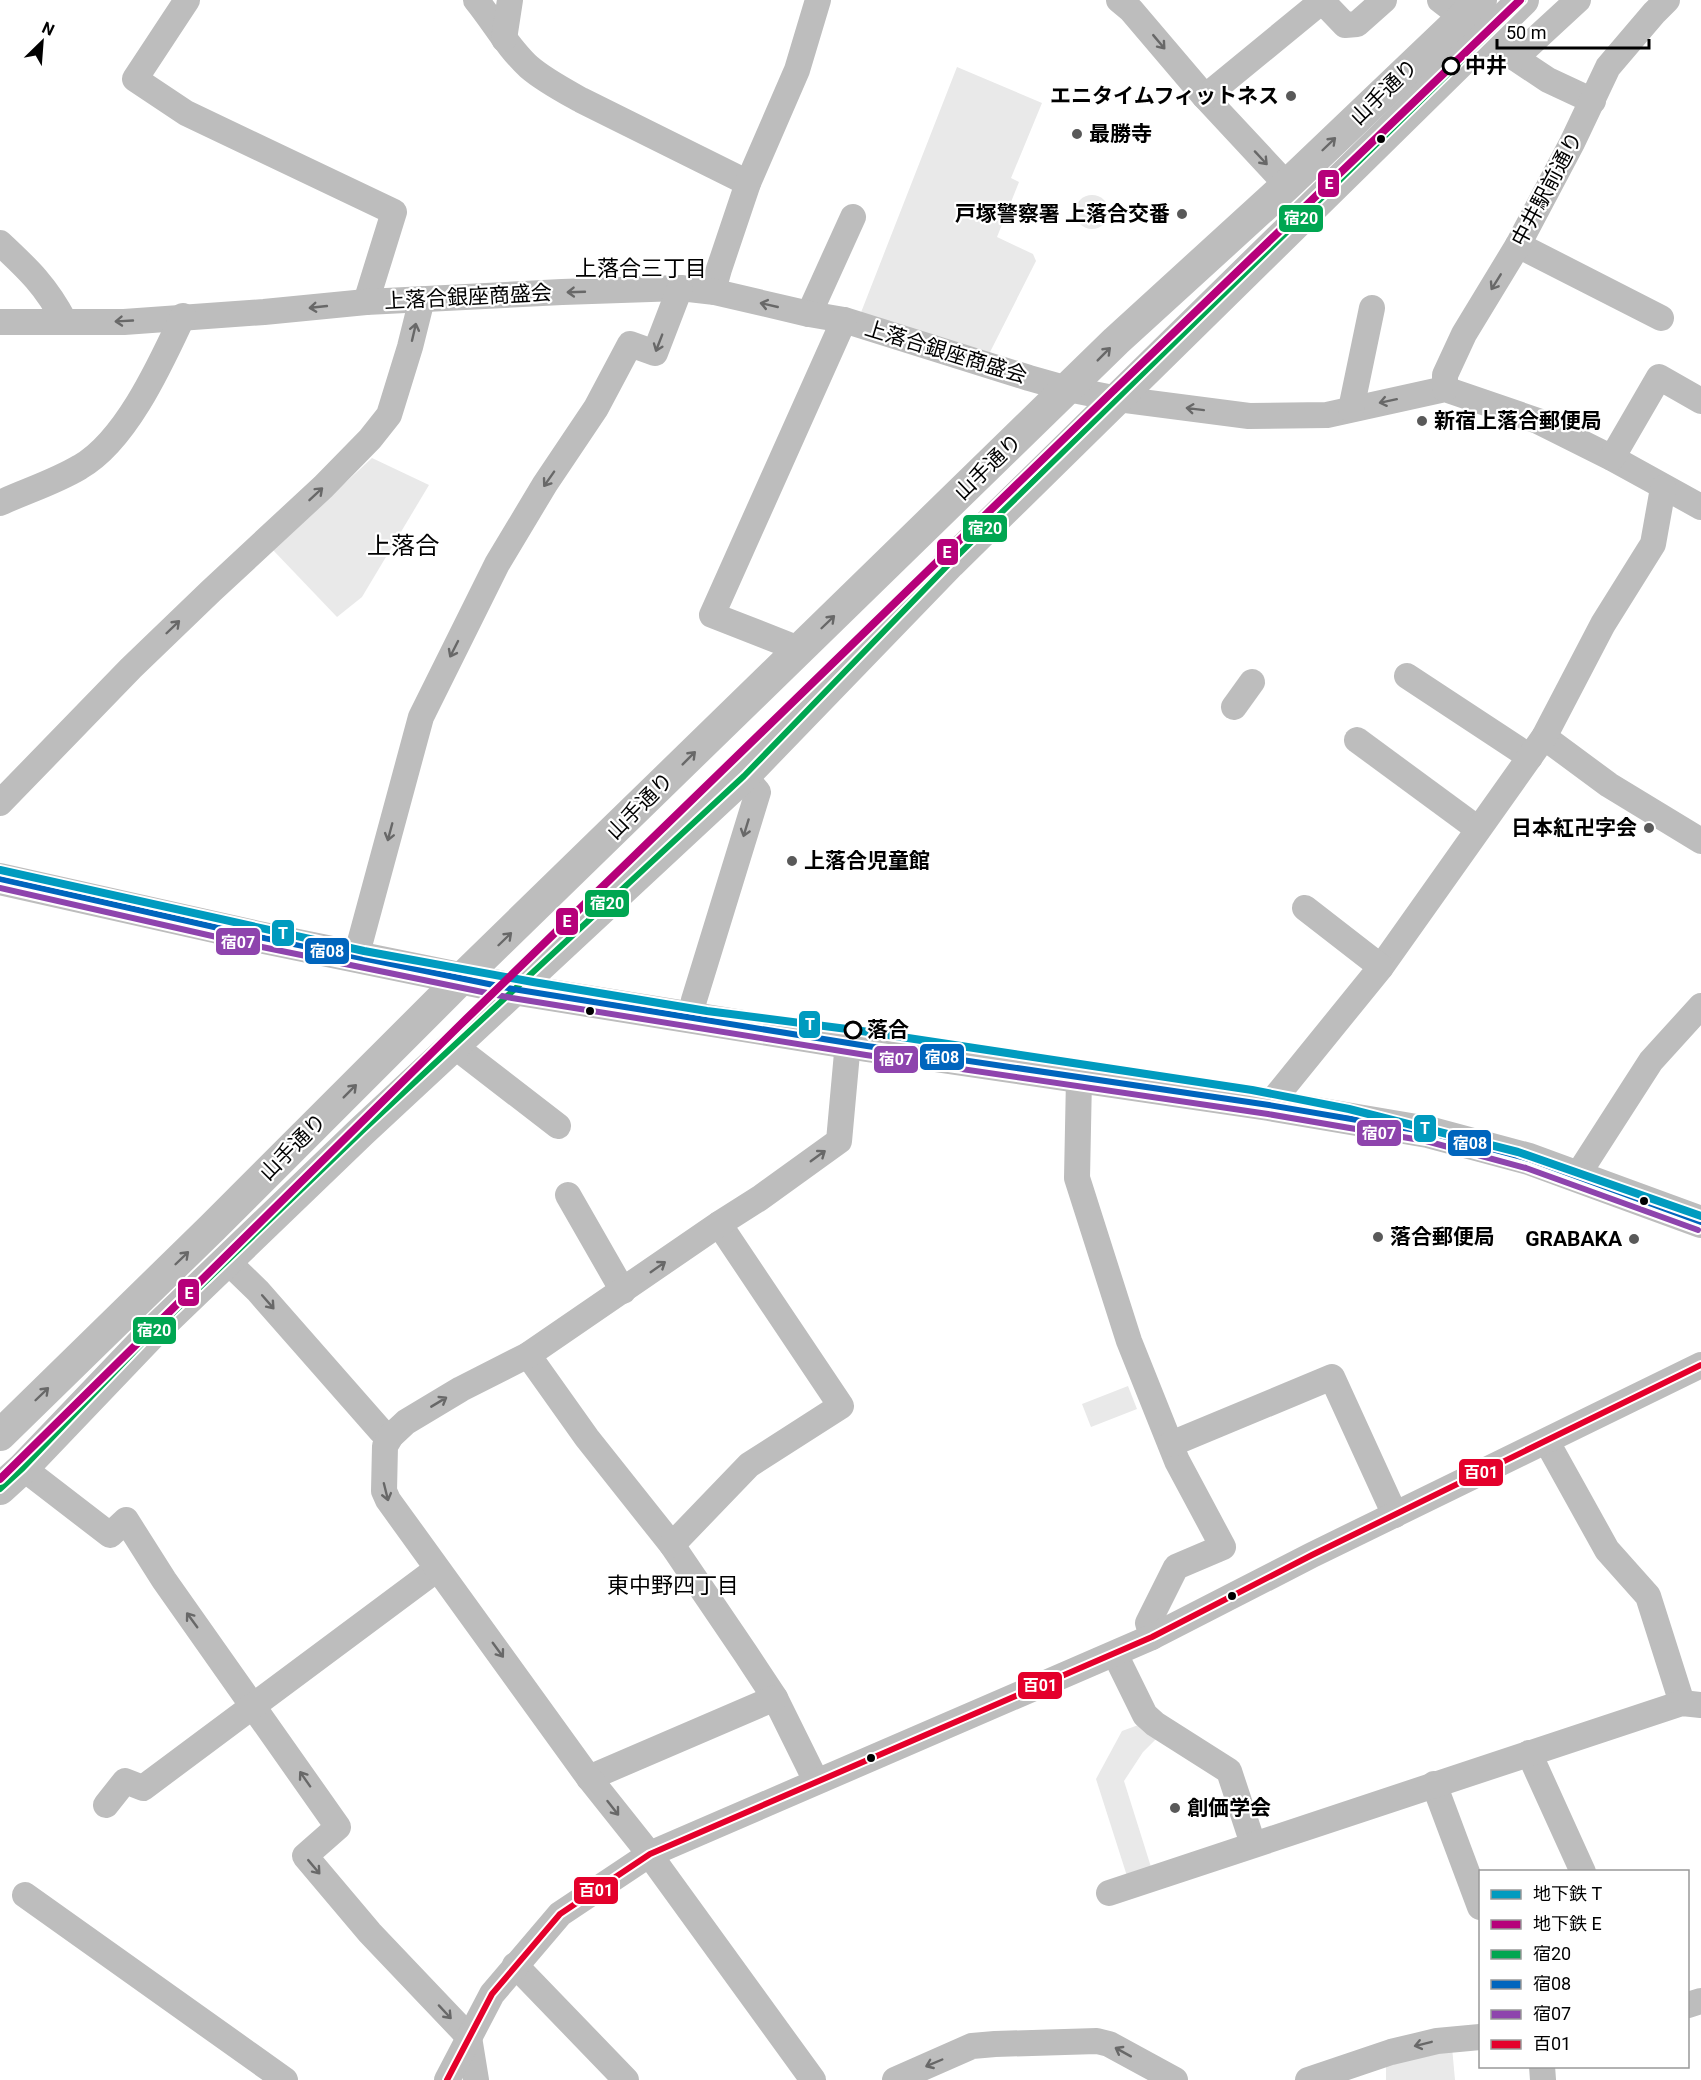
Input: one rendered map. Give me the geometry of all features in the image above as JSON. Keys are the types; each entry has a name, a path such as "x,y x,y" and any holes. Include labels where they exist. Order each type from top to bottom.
{"main road":[{"name":"山手通り","path":"0,1435 213,1227 462,978 1116,341 1287,185 1481,0"},
{"name":"山手通り","path":"0,1489 227,1261 453,1045 744,776 950,563 1523,0"},
{"path":"1287,185 1308,211"},
{"path":"0,879 513,989 690,1019 1269,1105 1428,1132 1529,1159 1701,1222"}],"street":[{"path":"187,0 135,79 186,113 394,212 366,302"},
{"path":"476,0 504,39 529,67 564,91 748,183"},
{"path":"504,39 510,0"},
{"path":"715,292 714,287 719,269 748,183 797,70 818,0"},
{"path":"1119,0 1131,10 1205,97 1287,185"},
{"path":"1205,97 1322,1 1345,25 1358,24 1384,0"},
{"path":"1440,0 1515,58 1548,80 1593,100"},
{"path":"1515,58 1578,0"},
{"name":"中井駅前通り","path":"1445,388 1445,375 1464,334 1518,245 1608,68 1653,13 1667,0"},
{"path":"809,314 853,217"},
{"path":"0,243 36,277 51,296 65,322"},
{"path":"1518,245 1661,318"},
{"path":"356,957 421,717 448,660 496,564 545,484 596,408 630,344 656,353 680,288"},
{"name":"上落合銀座商盛会","path":"0,322 124,322 366,302 680,288 715,292 844,320 1068,389 1118,399 1249,416 1327,415 1445,388"},
{"path":"0,803 131,668 210,591 323,487 370,439 389,415 422,299"},
{"path":"1351,409 1372,308"},
{"path":"0,503 81,467 98,454 135,408 162,362 183,316"},
{"path":"799,649 712,615 844,320"},
{"path":"1612,458 1659,377 1701,401"},
{"path":"1445,388 1538,421 1612,458 1701,507"},
{"path":"1269,1105 1381,967 1537,747 1603,624 1653,544 1663,488"},
{"path":"1407,676 1610,785 1701,841"},
{"path":"1234,707 1252,682"},
{"path":"1357,740 1478,830"},
{"path":"690,1019 758,792 744,776"},
{"path":"1305,908 1381,967"},
{"path":"1577,1176 1651,1061 1701,1006"},
{"path":"813,2080 650,1854 590,1778 388,1500 384,1491 385,1446 391,1436 406,1422 460,1389 528,1355 760,1198 838,1141 848,1042"},
{"path":"453,1045 558,1126"},
{"path":"1079,1078 1077,1178 1129,1341 1170,1444 1223,1547 1176,1567 1148,1623 1152,1637"},
{"path":"568,1195 623,1291"},
{"path":"672,1545 749,1465 841,1406 719,1224"},
{"path":"227,1261 258,1291 381,1431 391,1436"},
{"path":"528,1355 586,1438 672,1545 775,1698 816,1781"},
{"path":"447,2080 492,1994 560,1914 650,1854 1152,1637 1701,1365"},
{"path":"1170,1444 1332,1377 1395,1515"},
{"path":"1109,1893 1529,1753 1692,1704 1648,1596 1606,1550 1547,1442"},
{"path":"23,1468 110,1535 126,1520 338,1827 305,1856 370,1933 469,2037 476,2080"},
{"path":"106,1805 125,1781 143,1788 437,1569"},
{"path":"1115,1654 1145,1714 1155,1724 1229,1771 1253,1844"},
{"path":"590,1778 775,1698"},
{"path":"1529,1753 1582,1870"},
{"path":"1434,1784 1479,1904"},
{"path":"25,1895 285,2080"},
{"path":"515,1965 626,2080"},
{"path":"1308,2080 1372,2070 1391,2052 1437,2041 1479,2037"},
{"path":"895,2080 972,2046 1097,2041 1109,2044 1175,2080"}],"shaded area":[{"path":"957,67 1042,103 1011,178 1019,182 997,237 1033,254 1036,261 988,356 860,315"},
{"path":"1092,195 1104,200 1109,212 1104,224 1092,229 1080,224 1075,212 1080,200"},
{"path":"372,458 429,485 362,597 337,617 273,550"},
{"path":"1128,1386 1137,1409 1091,1427 1082,1404"},
{"path":"1141,1724 1158,1737 1143,1752 1124,1781 1151,1867 1127,1876 1096,1779 1122,1731"},
{"path":"1452,2047 1455,2080 1386,2080 1386,2065"}],"metro line":[{"name":"E","path":"0,1479 460,1025 1520,0"},
{"name":"T","path":"0,870 364,951 533,982 707,1011 855,1030 1252,1090 1349,1109 1518,1152 1701,1216"}],"transit line":[{"name":"宿20","path":"0,1489 23,1468 151,1334 362,1131 744,776 950,563 1523,0"},
{"name":"宿08","path":"0,879 254,936 513,989 867,1046 1269,1105 1428,1132 1529,1159 1701,1222"},
{"name":"宿07","path":"0,888 252,945 512,998 866,1055 1268,1114 1426,1141 1526,1168 1698,1230"},
{"name":"百01","path":"447,2080 492,1994 560,1914 650,1854 1152,1637 1312,1555 1701,1365"}],"place":[{"name":"中井","path":"1451,66"},
{"name":"エニタイムフィットネス","path":"1291,96"},
{"name":"最勝寺","path":"1077,134"},
{"name":"戸塚警察署 上落合交番","path":"1182,214"},
{"name":"新宿上落合郵便局","path":"1422,421"},
{"name":"日本紅卍字会","path":"1649,828"},
{"name":"上落合児童館","path":"792,861"},
{"name":"落合","path":"853,1030"},
{"name":"落合郵便局","path":"1378,1237"},
{"name":"GRABAKA","path":"1634,1239"},
{"name":"創価学会","path":"1175,1808"}],"district":[{"name":"上落合三丁目","path":"641,268"},
{"name":"上落合","path":"403,546"},
{"name":"東中野四丁目","path":"673,1585"}]}
